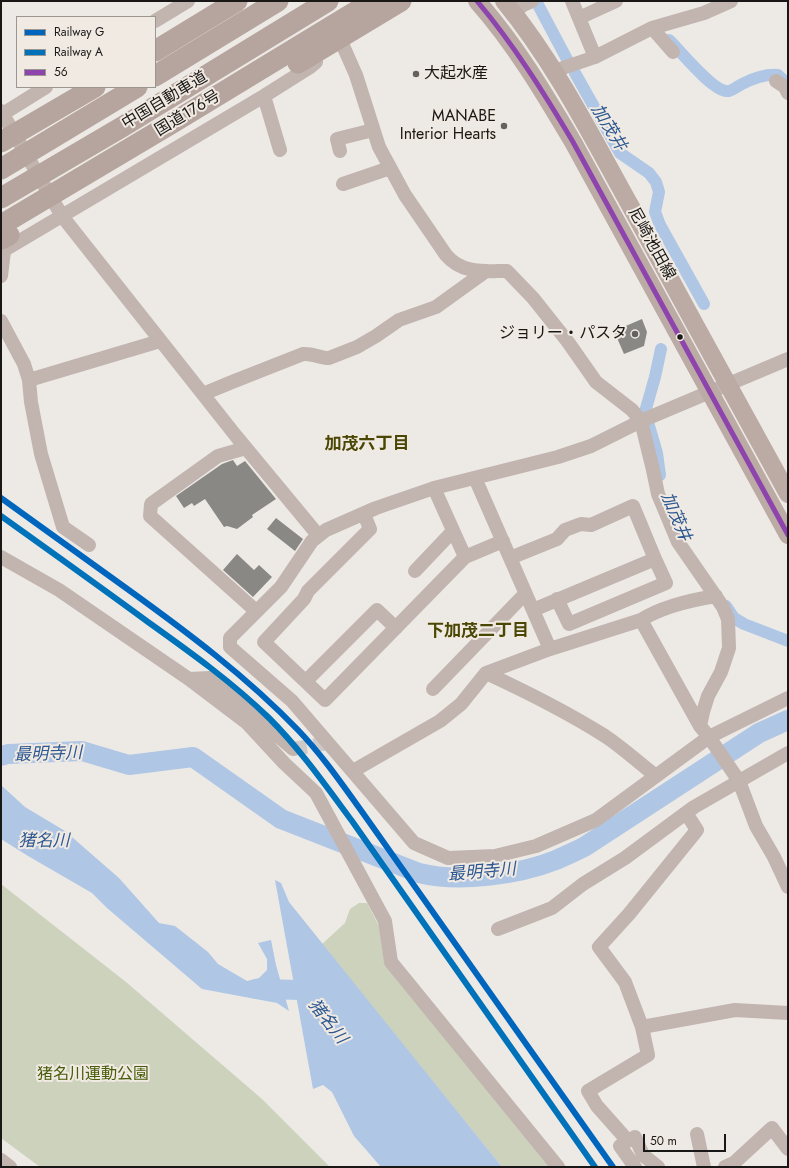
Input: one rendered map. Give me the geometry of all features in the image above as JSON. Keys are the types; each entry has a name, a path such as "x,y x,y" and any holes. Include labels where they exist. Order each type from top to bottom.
{"highway":[{"path":"156,34 211,1"},
{"path":"156,50 237,1"},
{"name":"中国自動車道","path":"156,75 278,1"},
{"name":"中国自動車道","path":"1,198 92,145 328,1"},
{"name":"国道176号","path":"1,225 373,1"},
{"path":"2,247 298,63 401,1"},
{"path":"1,117 67,88"},
{"path":"1,142 93,88"},
{"name":"中国自動車道","path":"1,169 134,88"}],"main road":[{"name":"尼崎池田線","path":"477,1 499,26 537,82 573,142 788,534"},
{"name":"尼崎池田線","path":"509,7 554,71 604,158 788,494"}],"street":[{"path":"156,20 188,1"},
{"path":"509,7 523,5 532,1"},
{"path":"572,1 595,57"},
{"path":"579,18 616,1"},
{"path":"554,71 595,57 652,28 704,13 716,4 731,1"},
{"path":"652,28 673,52"},
{"path":"1,276 2,247 62,216 264,96 310,67 340,39 358,81 379,147 414,209 451,262 459,267 469,270 507,271 533,298 568,342 596,382 632,410 641,421 654,470 658,494 678,542 716,596 728,619 728,648 721,672 708,696 707,735"},
{"path":"776,81 785,87 788,93"},
{"path":"44,88 1,117 62,216 160,341 318,535"},
{"path":"264,96 280,150"},
{"path":"340,151 337,139 373,130"},
{"path":"344,184 390,168"},
{"path":"203,394 303,354 309,353 324,358 329,358 357,347 399,320 436,307 486,271"},
{"path":"1,321 24,364 29,380 31,402 41,454 63,527 89,545"},
{"path":"29,380 160,341"},
{"path":"788,359 641,421 591,446 565,455 434,488 364,514 318,535 312,540 280,587 230,638 230,648 292,701 414,843 448,858 495,856 536,846 596,820 656,776 707,735 788,698"},
{"path":"246,448 218,456 151,504 150,516 256,611"},
{"path":"475,478 550,649"},
{"path":"434,488 465,557"},
{"path":"510,558 557,539 565,530 581,524 591,525 633,506 666,583 569,624 557,600"},
{"path":"364,514 370,529 308,591 304,599 264,642 325,700 465,557 503,541"},
{"path":"415,571 453,532"},
{"path":"1,557 59,590 190,679 247,723 284,763 316,793 385,921 391,962 558,1167"},
{"path":"533,610 655,558"},
{"path":"433,689 521,598 526,596"},
{"path":"353,771 440,721 461,704 486,673 550,649 641,620 654,612 716,596"},
{"path":"292,701 307,683 377,610 396,628"},
{"path":"641,620 707,735 737,778 756,826 785,872 788,886"},
{"path":"486,673 562,710 606,737 656,776"},
{"path":"190,679 210,678 293,749"},
{"path":"498,929 552,908 583,884 625,858 737,778 788,753"},
{"path":"658,1167 643,1156 635,1137 628,1140 597,1106 588,1091 648,1055 642,1027 624,982 598,947 629,914 697,830 686,813"},
{"path":"642,1027 736,1010 788,1013"},
{"path":"725,1167 734,1164 772,1128 788,1149"},
{"path":"697,1134 704,1167"},
{"path":"620,1146 635,1167"},
{"path":"1,1160 10,1167"}],"green space":[{"name":"猪名川運動公園","path":"1,884 126,982 262,1099 330,1167 40,1167 1,1138"},
{"path":"359,903 367,903 379,926 384,961 550,1167 502,1167 322,944 345,923 350,909"}],"water":[{"name":"猪名川","path":"1,785 25,807 65,831 119,878 159,923 175,926 208,952 218,964 247,981 259,978 267,970 267,959 258,943 271,940 276,965 289,1011 277,1003 202,989 107,908 92,893 1,839"},
{"path":"275,880 281,883 289,902 502,1167 381,1167 354,1136 332,1092 323,1085 313,1089"}],"building":[{"path":"642,319 647,332 644,346 624,354 614,331"},
{"path":"233,460 237,466 245,461 276,499 252,515 253,517 237,529 227,526 224,527 205,499 194,506 192,503 184,508 176,496 222,464"},
{"path":"276,518 303,539 295,551 267,529"},
{"path":"237,554 254,570 259,565 272,577 253,597 223,570"}],"waterway":[{"name":"加茂井","path":"536,1 569,63"},
{"name":"加茂井","path":"669,40 706,79 723,90 729,91 751,80 769,75 778,75 786,83"},
{"name":"加茂井","path":"575,73 620,153 649,173 656,182 659,192 655,212 660,225 704,304"},
{"name":"加茂井","path":"660,475 657,453 645,412 661,349"},
{"name":"加茂井","path":"726,606 734,618 744,624 788,641"},
{"name":"最明寺川","path":"1,756 8,754 82,751 129,765 193,757 281,819 419,873 435,876 469,877 488,876 524,870 556,860 580,849 759,733 788,720"},
{"name":"猪名川","path":"256,989 303,990 315,1006"}],"tunnel":[{"path":"293,749 328,743"}],"rail line":[{"name":"G","path":"1,498 194,638 258,691 298,730 316,750 365,816 613,1167"},
{"name":"A","path":"1,516 210,668 255,705 291,742 352,821 595,1167"}],"transit line":[{"name":"56","path":"477,1 504,35 528,70 573,142 788,535"}],"place":[{"name":"大起水産","path":"416,74"},
{"name":"MANABE Interior Hearts","path":"504,126"},
{"name":"ジョリー・パスタ","path":"635,334"}],"district":[{"name":"加茂六丁目","path":"367,445"},
{"name":"下加茂二丁目","path":"478,632"}]}
